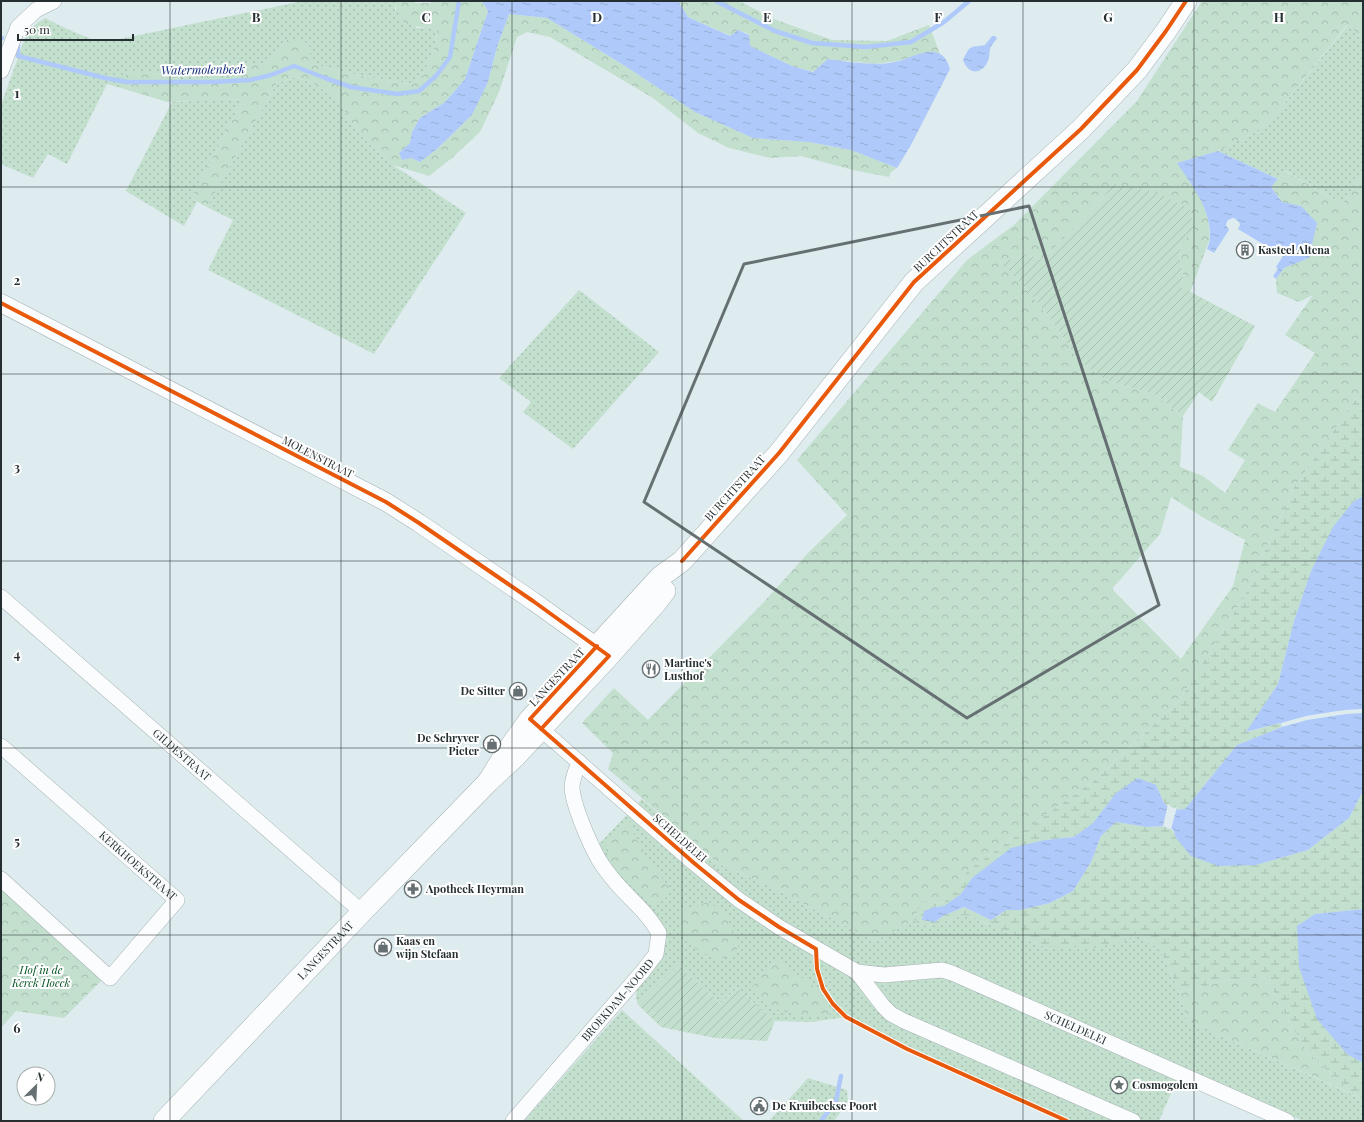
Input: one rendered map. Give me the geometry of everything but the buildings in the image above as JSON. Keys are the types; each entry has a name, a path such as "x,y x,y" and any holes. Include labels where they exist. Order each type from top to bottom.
{"main road":[{"name":"BURCHTSTRAAT","path":"603,651 656,603 672,581 682,561 779,453 914,282 1081,129 1137,70 1166,32 1186,1"},
{"name":"LANGESTRAAT","path":"164,1121 362,912 488,782 515,757 536,724 603,651"}],"street":[{"path":"1,71 18,27 36,10 54,1"},
{"name":"MOLENSTRAAT","path":"1,303 386,502 419,523 603,651"},
{"name":"GILDESTRAAT","path":"1,597 362,912"},
{"name":"SCHELDELEI","path":"536,724 694,863 739,900 778,927 857,972 892,1014 904,1021 1133,1121"},
{"name":"KERKHOEKSTRAAT","path":"1,746 177,900 110,978 1,879"},
{"name":"BROEKDAM-NOORD","path":"513,1121 620,999 656,954 659,933 647,914 618,884 600,861 576,808 572,785 579,762"},
{"name":"SCHELDELEI","path":"857,972 884,975 942,970 952,973 1287,1121"}],"highlighted area":[{"path":"1029,206 1159,605 967,718 644,502 744,264"}],"green space":[{"path":"303,1 395,1 395,10 417,28 437,28 435,46 423,75 412,84 367,77 311,64 288,39 269,62 204,74 191,83 155,73 121,78 121,88 107,84 67,164 48,154 33,178 1,164 1,105 25,38 36,24 45,18 96,41 115,40"},
{"path":"395,1 431,3 432,1 482,1 488,11 465,79 445,102 420,118 412,132 410,143 399,153 420,162 437,149 472,115 488,82 497,47 509,14 547,18 625,66 695,112 753,138 809,142 851,150 897,168 891,172 889,177 853,170 801,156 770,158 729,148 698,133 653,98 550,37 527,32 517,37 499,92 480,132 452,158 429,176 393,165 364,139 351,123 341,103 318,86 297,77 277,83 207,207 191,198 243,100 212,98 196,101 167,102 121,88 121,78 135,70 155,73 191,83 204,74 269,62 288,39 309,43 311,64 367,77 412,84 423,75 435,46 437,29 415,26 403,21 399,17 396,10"},
{"path":"678,1 739,1 774,19 832,40 887,41 929,25 940,54 928,52 898,61 874,64 828,59 814,72 792,66 749,46 749,34 738,30 731,36 688,17"},
{"path":"1202,1 1363,1 1363,37 1347,25 1267,125 1218,151 1178,163 1201,199 1208,217 1210,238 1190,293 1181,287 1183,276 1180,257 1181,242 1114,184 1097,205 1043,259 1023,255 1000,263 1017,279 1048,315 1078,360 1105,380 1154,394 1183,416 1180,467 1203,476 1225,493 1245,460 1228,450 1258,403 1275,412 1315,353 1285,335 1313,295 1299,302 1277,293 1276,279 1284,268 1309,258 1301,206 1283,203 1271,187 1285,171 1342,204 1363,173 1363,389 1293,489 1244,597 1179,701 1095,780 967,871 957,890 943,903 921,901 914,920 875,941 770,886 719,864 608,769 613,753 582,723 614,688 648,720 763,603 808,553 847,515 797,460 967,260 1014,225 1137,101","holes":["1171,497 1204,518 1245,540 1233,586 1181,659 1112,589 1160,534"]},
{"path":"1348,25 1363,37 1363,173 1342,204 1286,171 1278,179 1218,151 1267,125"},
{"path":"297,77 318,86 341,103 351,123 364,139 393,165 466,213 374,354 208,270 233,220 207,207 277,83"},
{"path":"212,98 243,100 191,198 197,202 184,226 126,191 172,102 196,101"},
{"path":"1114,184 1155,192 1189,208 1195,231 1181,242 1180,257 1183,276 1181,287 1255,326 1212,402 1199,392 1183,416 1154,394 1105,380 1078,360 1048,315 1017,279 1000,263 1023,255 1043,259 1097,205"},
{"path":"579,290 659,352 573,449 523,412 531,402 499,378"},
{"path":"1363,389 1363,496 1353,502 1311,571 1294,621 1278,684 1247,732 1280,723 1282,727 1237,745 1185,809 1172,810 1164,803 1156,785 1116,793 1093,823 1074,837 1045,840 972,878 962,894 944,906 935,907 935,922 943,916 964,907 991,920 1006,910 1020,910 1050,903 1073,891 1091,862 1101,836 1116,822 1147,827 1163,826 1173,830 1176,838 1256,865 1308,850 1349,818 1363,791 1363,909 1315,914 1347,1054 1363,1063 1363,1099 1355,1095 1307,1052 1279,1004 1268,977 1226,980 1199,988 1179,991 1160,950 1137,933 1125,941 1095,948 1042,946 965,915 924,928 914,920 920,901 943,903 957,890 967,871 1095,780 1179,701 1244,597 1293,489"},
{"path":"642,799 719,864 770,886 875,941 914,920 924,928 965,915 1042,946 1125,941 1137,933 1160,950 1179,991 1187,1021 1363,1099 1363,1121 1303,1121 1182,1068 1159,1121 1067,1121 907,1049 846,1017 811,1022 775,1021 737,988 720,1004 679,965 638,1005 636,998 637,985 661,955 667,939 665,927 621,879 597,846"},
{"path":"627,820 630,820 636,840 646,857 671,889 666,898 653,904 608,859 605,844"},
{"name":"Hof in de Kerck Hoeck","path":"1,887 102,980 64,1018 16,1011 1,1028"},
{"path":"708,902 726,914 739,944 733,957 715,959 695,948 680,932 681,911"},
{"path":"778,961 818,989 827,1002 832,1013 826,1016 805,1017 768,1007 750,989 766,970"},
{"path":"679,965 720,1004 737,988 775,1021 767,1041 715,1038 661,1027 638,1005"},
{"path":"1268,977 1279,1004 1307,1052 1355,1095 1187,1021 1179,991 1199,988 1226,980"},
{"path":"622,1010 744,1121 524,1121"},
{"path":"808,1078 847,1090 848,1102 834,1121 769,1121"}],"water":[{"path":"482,1 678,1 688,17 730,36 738,30 749,35 750,46 792,66 813,72 828,59 881,64 899,61 925,52 935,52 940,54 948,62 950,69 911,145 897,168 851,150 809,142 753,138 695,112 625,66 547,18 509,14 497,47 488,82 472,115 437,149 420,162 411,158 402,160 399,153 410,143 412,132 420,118 445,102 465,79 488,11"},
{"path":"992,36 997,38 990,50 989,60 985,66 978,71 968,68 963,60 969,49 985,45"},
{"path":"1218,151 1278,179 1271,187 1282,202 1301,206 1317,223 1309,258 1284,268 1276,279 1273,276 1278,269 1276,267 1283,256 1238,229 1240,225 1239,222 1234,218 1227,222 1226,225 1229,230 1214,253 1207,249 1210,237 1204,207 1189,180 1177,163"},
{"path":"1363,496 1363,791 1349,818 1308,850 1256,865 1218,866 1191,856 1176,838 1173,829 1163,826 1147,827 1116,822 1101,836 1091,862 1073,891 1050,903 1020,910 1006,910 991,920 964,907 943,916 935,922 922,920 924,911 935,907 944,906 961,894 972,878 1011,848 1045,840 1074,837 1093,823 1116,793 1138,778 1156,785 1164,803 1172,810 1185,809 1237,745 1282,727 1280,723 1246,732 1278,684 1294,621 1311,571 1333,527 1353,502"},
{"path":"1363,909 1363,1063 1347,1054 1317,1019 1299,967 1297,926 1315,914"}],"pier":[{"path":"1363,709 1363,713 1307,720 1282,727 1281,723 1306,716 1344,710"},
{"path":"1168,804 1173,808 1177,807 1171,829 1163,826"}],"waterway":[{"name":"Watermolenbeek","path":"18,44 18,56 105,78 127,82 213,82 250,80 271,75 294,66 351,87 397,94 419,91 436,76 450,57 459,1"},
{"name":"Watermolenbeek","path":"716,1 775,31 812,43 866,47 911,42 944,22 969,1"},
{"path":"821,1121 836,1101 841,1076"}],"cycle path":[{"path":"682,561 779,453 914,282 1081,129 1137,70 1186,1"},
{"path":"1,303 386,502 533,601 609,656 541,729"},
{"path":"597,646 530,719 694,863 739,900 779,927 816,949 817,969 823,989 833,1004 846,1017 907,1049 1067,1121"}],"place":[{"name":"Kasteel Altena","path":"1245,250"},
{"name":"Martine's Lusthof","path":"651,669"},
{"name":"De Sitter","path":"518,691"},
{"name":"De Schryver Pieter","path":"492,744"},
{"name":"Apotheek Heyrman","path":"413,889"},
{"name":"Kaas en wijn Stefaan","path":"383,947"},
{"name":"Cosmogolem","path":"1119,1085"},
{"name":"De Kruibeekse Poort","path":"759,1106"}]}
